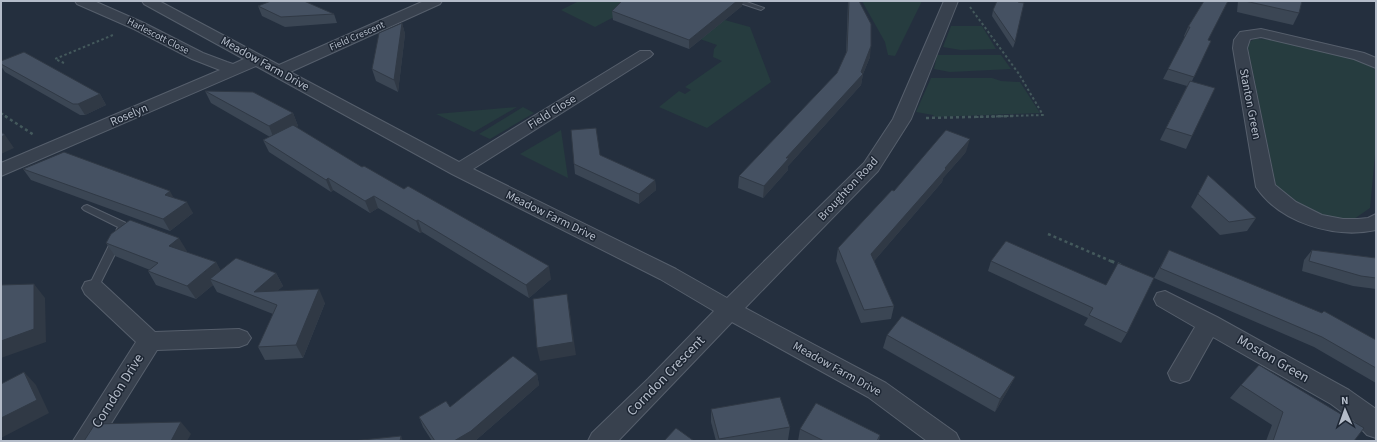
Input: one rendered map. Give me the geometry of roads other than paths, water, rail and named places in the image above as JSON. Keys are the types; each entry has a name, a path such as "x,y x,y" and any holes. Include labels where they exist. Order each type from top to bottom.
{"street":[{"name":"Harlescott Close","path":"82,1 137,25 187,52 220,66 234,69"},
{"name":"Field Crescent","path":"279,71 436,1"},
{"name":"Broughton Road","path":"730,310 871,167 902,119 951,1"},
{"name":"Meadow Farm Drive","path":"156,2 459,170 668,274 730,310 877,390 947,441"},
{"name":"Stanton Green","path":"1376,63 1359,56 1261,33 1245,35 1241,40 1240,48 1266,187 1279,200 1299,213 1328,224 1354,227 1374,224 1376,221"},
{"name":"Field Close","path":"459,170 645,54"},
{"name":"Roselyn","path":"1,170 258,59"},
{"name":"Corndon Drive","path":"93,288 150,341 239,338"},
{"name":"Moston Green","path":"1165,299 1340,397 1363,413 1376,427"},
{"name":"Corndon Crescent","path":"601,441 657,386 730,310"},
{"path":"1180,373 1209,323"},
{"name":"Corndon Drive","path":"86,441 150,341"}],"lane":[{"path":"737,1 760,8"},
{"path":"87,208 124,226 93,288"}]}
